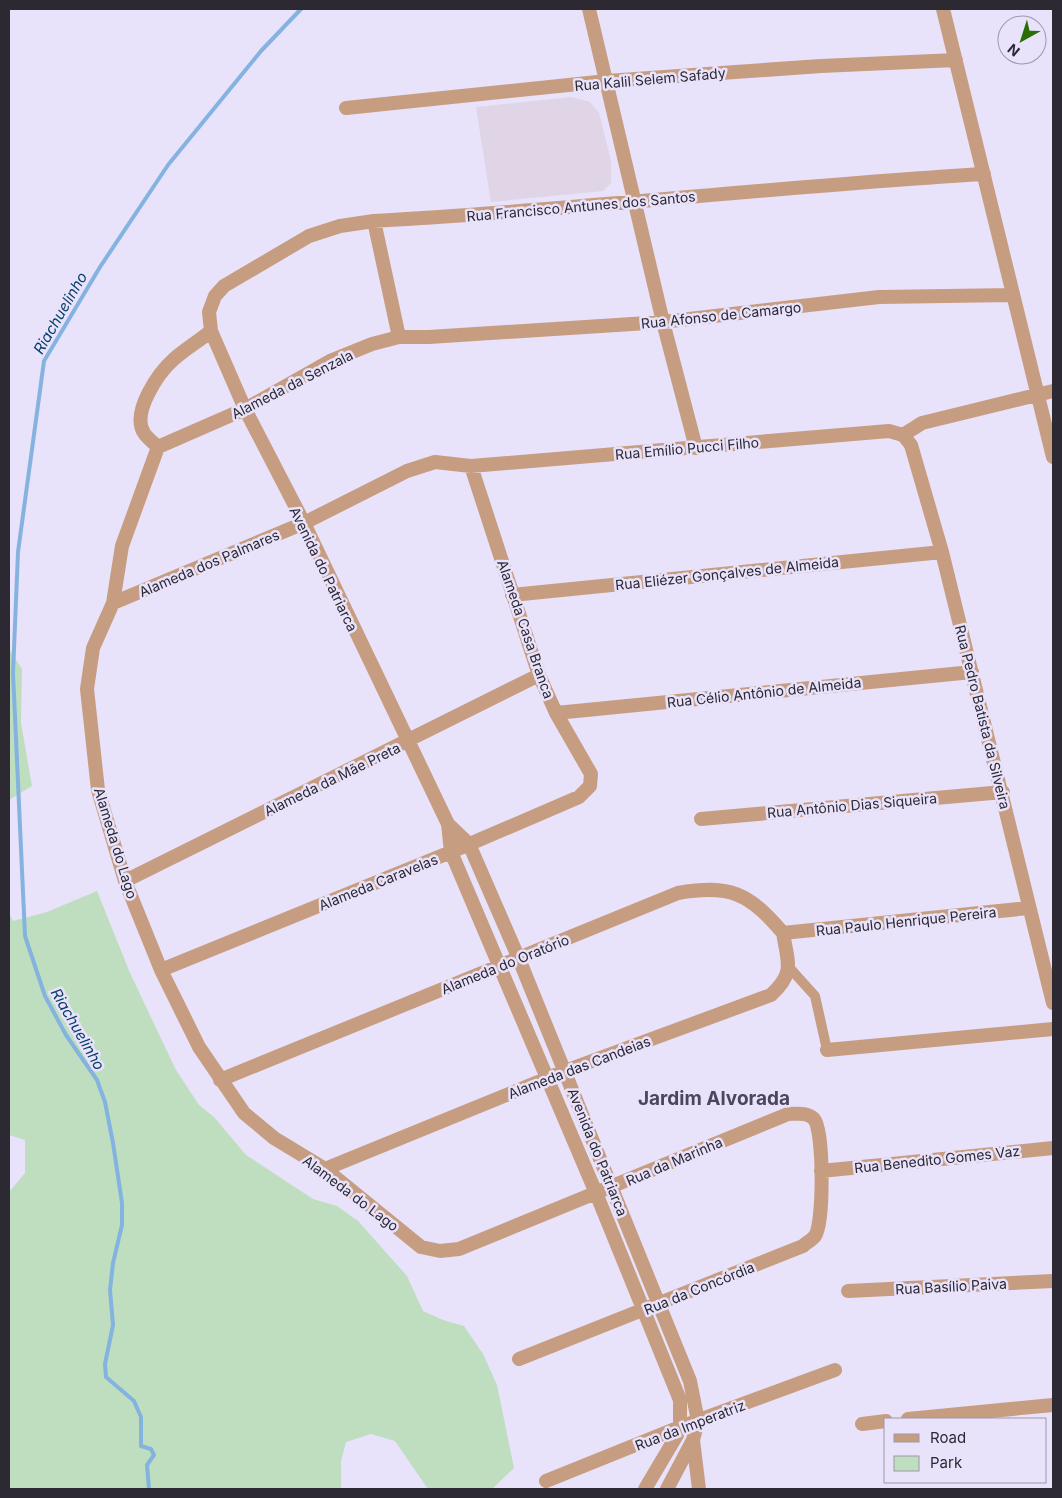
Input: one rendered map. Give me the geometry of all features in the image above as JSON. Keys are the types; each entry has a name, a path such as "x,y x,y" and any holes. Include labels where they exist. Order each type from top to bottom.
{"street":[{"path":"589,9 608,81 663,322 696,448"},
{"path":"943,9 1053,457"},
{"name":"Rua Kalil Selem Safady","path":"346,108 608,81 821,66 956,60"},
{"name":"Rua Francisco Antunes dos Santos","path":"209,312 215,296 224,286 309,236 340,226 374,221 636,202 849,182 984,174"},
{"path":"374,221 399,336"},
{"name":"Rua Afonso de Camargo","path":"429,337 663,322 879,298 1013,295"},
{"name":"Avenida do Patriarca","path":"209,312 211,332 245,409 304,524 448,824 451,852 596,1193 680,1400 678,1431 646,1489"},
{"path":"158,447 144,434 139,420 142,408 160,376 173,360 211,332"},
{"name":"Alameda da Senzala","path":"158,447 245,409 330,362 372,344 399,336 429,337"},
{"path":"903,435 922,423 1053,391"},
{"name":"Rua Emílio Pucci Filho","path":"471,466 889,431 903,435"},
{"name":"Rua Pedro Batista da Silveira","path":"903,435 911,445 942,552 1003,792 1053,1003"},
{"name":"Alameda do Lago","path":"158,447 122,546 112,603 93,648 87,689 98,790 125,881 161,970 199,1046 220,1080 244,1113 274,1138 325,1169 421,1246 440,1251 459,1249"},
{"name":"Alameda dos Palmares","path":"112,603 304,524 407,471 434,462 471,466"},
{"name":"Alameda Casa Branca","path":"471,466 539,675 556,713 591,774 590,786"},
{"name":"Rua Eliézer Gonçalves de Almeida","path":"512,595 942,552"},
{"name":"Rua Célio Antônio de Almeida","path":"556,713 972,672"},
{"name":"Alameda da Mãe Preta","path":"125,881 539,675"},
{"name":"Alameda Caravelas","path":"161,970 451,852 579,797 590,786"},
{"name":"Rua Antônio Dias Siqueira","path":"702,819 1003,792"},
{"name":"Avenida do Patriarca","path":"448,824 469,844 519,959 690,1381 698,1422 693,1440 666,1489"},
{"name":"Alameda do Oratório","path":"220,1080 678,893 708,888 740,895 765,912 783,933"},
{"name":"Rua Paulo Henrique Pereira","path":"783,933 1029,908"},
{"path":"783,933 788,966 816,996 827,1050 1053,1029"},
{"name":"Alameda das Candeias","path":"325,1169 547,1078 770,995 784,982 788,966"},
{"name":"Rua da Marinha","path":"459,1249 788,1114 805,1114 813,1118 817,1125 821,1171"},
{"name":"Rua Benedito Gomes Vaz","path":"821,1171 1053,1148"},
{"name":"Rua da Concórdia","path":"518,1359 803,1246 814,1237 818,1226 821,1171"},
{"name":"Rua Basílio Paiva","path":"848,1291 1053,1282"},
{"name":"Rua da Imperatriz","path":"546,1481 835,1370"},
{"path":"918,1418 1053,1405"},
{"path":"862,1424 884,1421"},
{"path":"678,1431 693,1440 699,1489"}],"shaded area":[{"path":"571,97 590,102 599,113 611,161 611,183 603,191 491,202 476,107"}],"green space":[{"path":"9,649 22,669 21,723 32,786 9,800"},
{"path":"97,891 130,973 176,1070 199,1105 214,1117 246,1155 313,1199 337,1206 358,1221 407,1276 423,1311 443,1320 464,1326 483,1354 497,1385 514,1468 492,1489 428,1489 395,1441 371,1434 346,1442 341,1461 341,1489 9,1489 9,1192 25,1173 25,1140 9,1135 9,913 13,921 47,912"}],"waterway":[{"name":"Riachuelinho","path":"149,1489 147,1465 154,1455 151,1449 141,1446 141,1417 134,1401 106,1377 105,1364 113,1325 110,1290 113,1263 122,1225 122,1203 105,1102 97,1080 66,1035 45,996 25,936 13,673 18,552 44,361 100,267 168,165 261,51 301,9"}],"district":[{"name":"Jardim Alvorada","path":"714,1098"}]}
